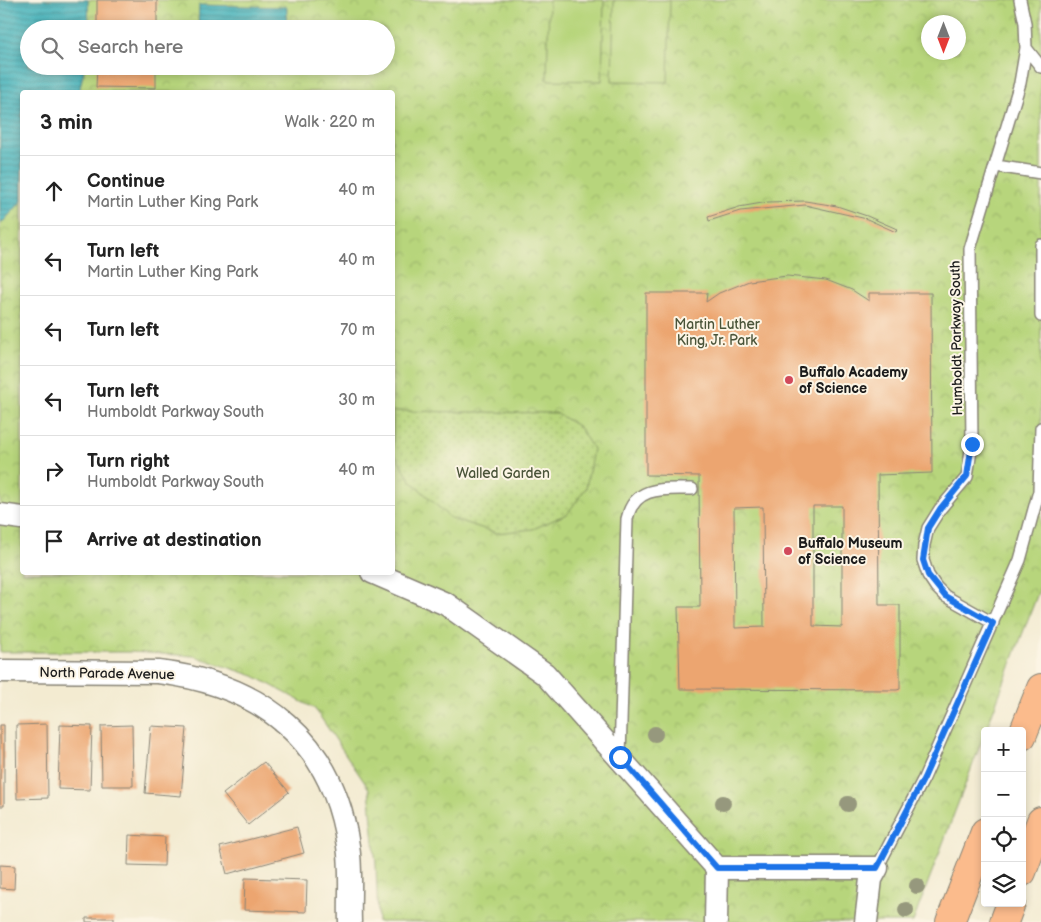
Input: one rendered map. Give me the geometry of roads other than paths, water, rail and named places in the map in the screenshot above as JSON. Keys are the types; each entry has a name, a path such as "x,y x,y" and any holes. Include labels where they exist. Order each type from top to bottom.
{"highway":[{"path":"1026,727 1041,688"},
{"path":"1026,862 1041,822"},
{"path":"950,922 981,842"},
{"path":"1004,922 1010,907"}],"street":[{"path":"0,515 20,518"},
{"path":"379,575 446,604 546,674 717,868 716,922"},
{"name":"North Parade Avenue","path":"0,671 158,672 179,674 211,682 246,695 271,710 288,724 311,750 329,780 342,813 348,848 350,922"},
{"path":"717,868 877,868"},
{"path":"866,922 870,879 877,868"}],"lane":[{"name":"Humboldt Parkway South","path":"993,623 945,596 928,575 923,560 928,528 940,509 967,476 972,444 970,249 1020,83 1026,48 1025,23 1020,0"},
{"path":"1026,48 1041,48"},
{"path":"1026,48 1041,67"},
{"path":"996,166 1041,173"},
{"path":"1041,245 1041,316"},
{"path":"877,868 924,778 1020,560 1039,491 1041,428"},
{"path":"620,757 627,519 630,506 638,498 655,490 692,489"}],"water":[{"path":"0,0 88,0 89,20 20,20 20,75 83,75 79,90 20,90 20,203 0,225"},
{"path":"199,5 287,7 286,20 198,20"}],"place":[{"name":"Buffalo Academy of Science","path":"789,380"},
{"name":"Buffalo Museum of Science","path":"788,551"}],"park label":[{"name":"Martin Luther King, Jr. Park","path":"717,332"},
{"name":"Walled Garden","path":"503,473"}]}
